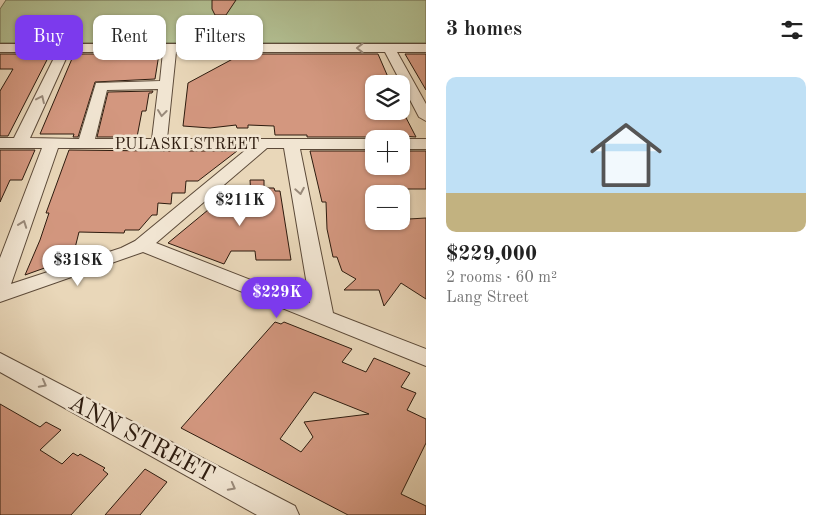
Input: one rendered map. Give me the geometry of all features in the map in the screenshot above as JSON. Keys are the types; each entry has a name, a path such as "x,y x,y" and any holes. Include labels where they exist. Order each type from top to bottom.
{"street":[{"path":"0,48 15,48"},
{"path":"83,48 426,48"},
{"path":"159,143 170,48"},
{"path":"389,48 426,117"},
{"path":"20,143 59,60"},
{"path":"86,143 101,86 166,85"},
{"name":"PULASKI STREET","path":"0,143 365,144"},
{"path":"0,286 52,143"},
{"path":"0,295 128,252 142,245 264,143"},
{"path":"291,143 323,318"},
{"path":"410,144 426,144"},
{"path":"142,245 426,358"},
{"name":"ANN STREET","path":"0,361 284,515"}],"green space":[{"path":"6,0 426,0 426,43 263,43 263,15 176,15 176,43 166,43 166,15 93,15 93,43 83,43 83,15 15,15 15,43 0,43 0,9"}],"building":[{"path":"212,0 236,0 226,15 215,15 212,9"},
{"path":"0,54 15,54 15,60 47,60 8,136 0,136 0,91 13,69 0,69"},
{"path":"83,54 93,54 93,60 158,60 155,79 95,82 78,137 73,137 74,134 40,134 71,60 83,60"},
{"path":"263,54 378,54 387,75 365,75 365,120 407,120 416,137 410,137 410,130 365,130 365,137 307,137 307,135 275,135 274,126 248,125 248,128 237,128 236,125 210,128 183,126 188,83 231,60 263,60"},
{"path":"405,54 426,54 426,90"},
{"path":"153,91 149,93 146,111 142,111 137,137 97,137 108,92"},
{"path":"0,150 35,150 22,180 10,180 0,202"},
{"path":"69,150 237,151 198,181 186,181 185,193 172,193 171,204 158,203 157,215 152,215 139,230 125,230 124,233 79,232 75,248 59,249 53,265 25,275 40,240 49,213 46,213"},
{"path":"310,151 365,151 365,175 410,175 410,151 426,151 426,189 410,189 410,185 365,185 365,230 410,230 410,219 426,218 426,299 401,283 384,306 379,290 344,290 356,279 342,271 337,257 333,257 327,229 326,202 322,202"},
{"path":"250,180 264,180 264,188 274,188 275,191 280,191 291,260 256,260 255,251 231,251 224,264 168,243 231,191 251,197"},
{"path":"275,322 281,324 284,322 352,349 342,362 366,372 374,358 410,373 401,387 416,393 407,410 426,419 426,443 401,494 426,506 426,515 348,515 181,428","holes":["314,392 369,414 304,422 313,437 301,452 280,439"]},
{"path":"0,404 40,427 46,422 61,430 40,450 62,464 73,453 78,456 80,454 105,468 103,470 108,474 71,515 0,515"},
{"path":"145,469 167,482 140,515 105,515"}]}
